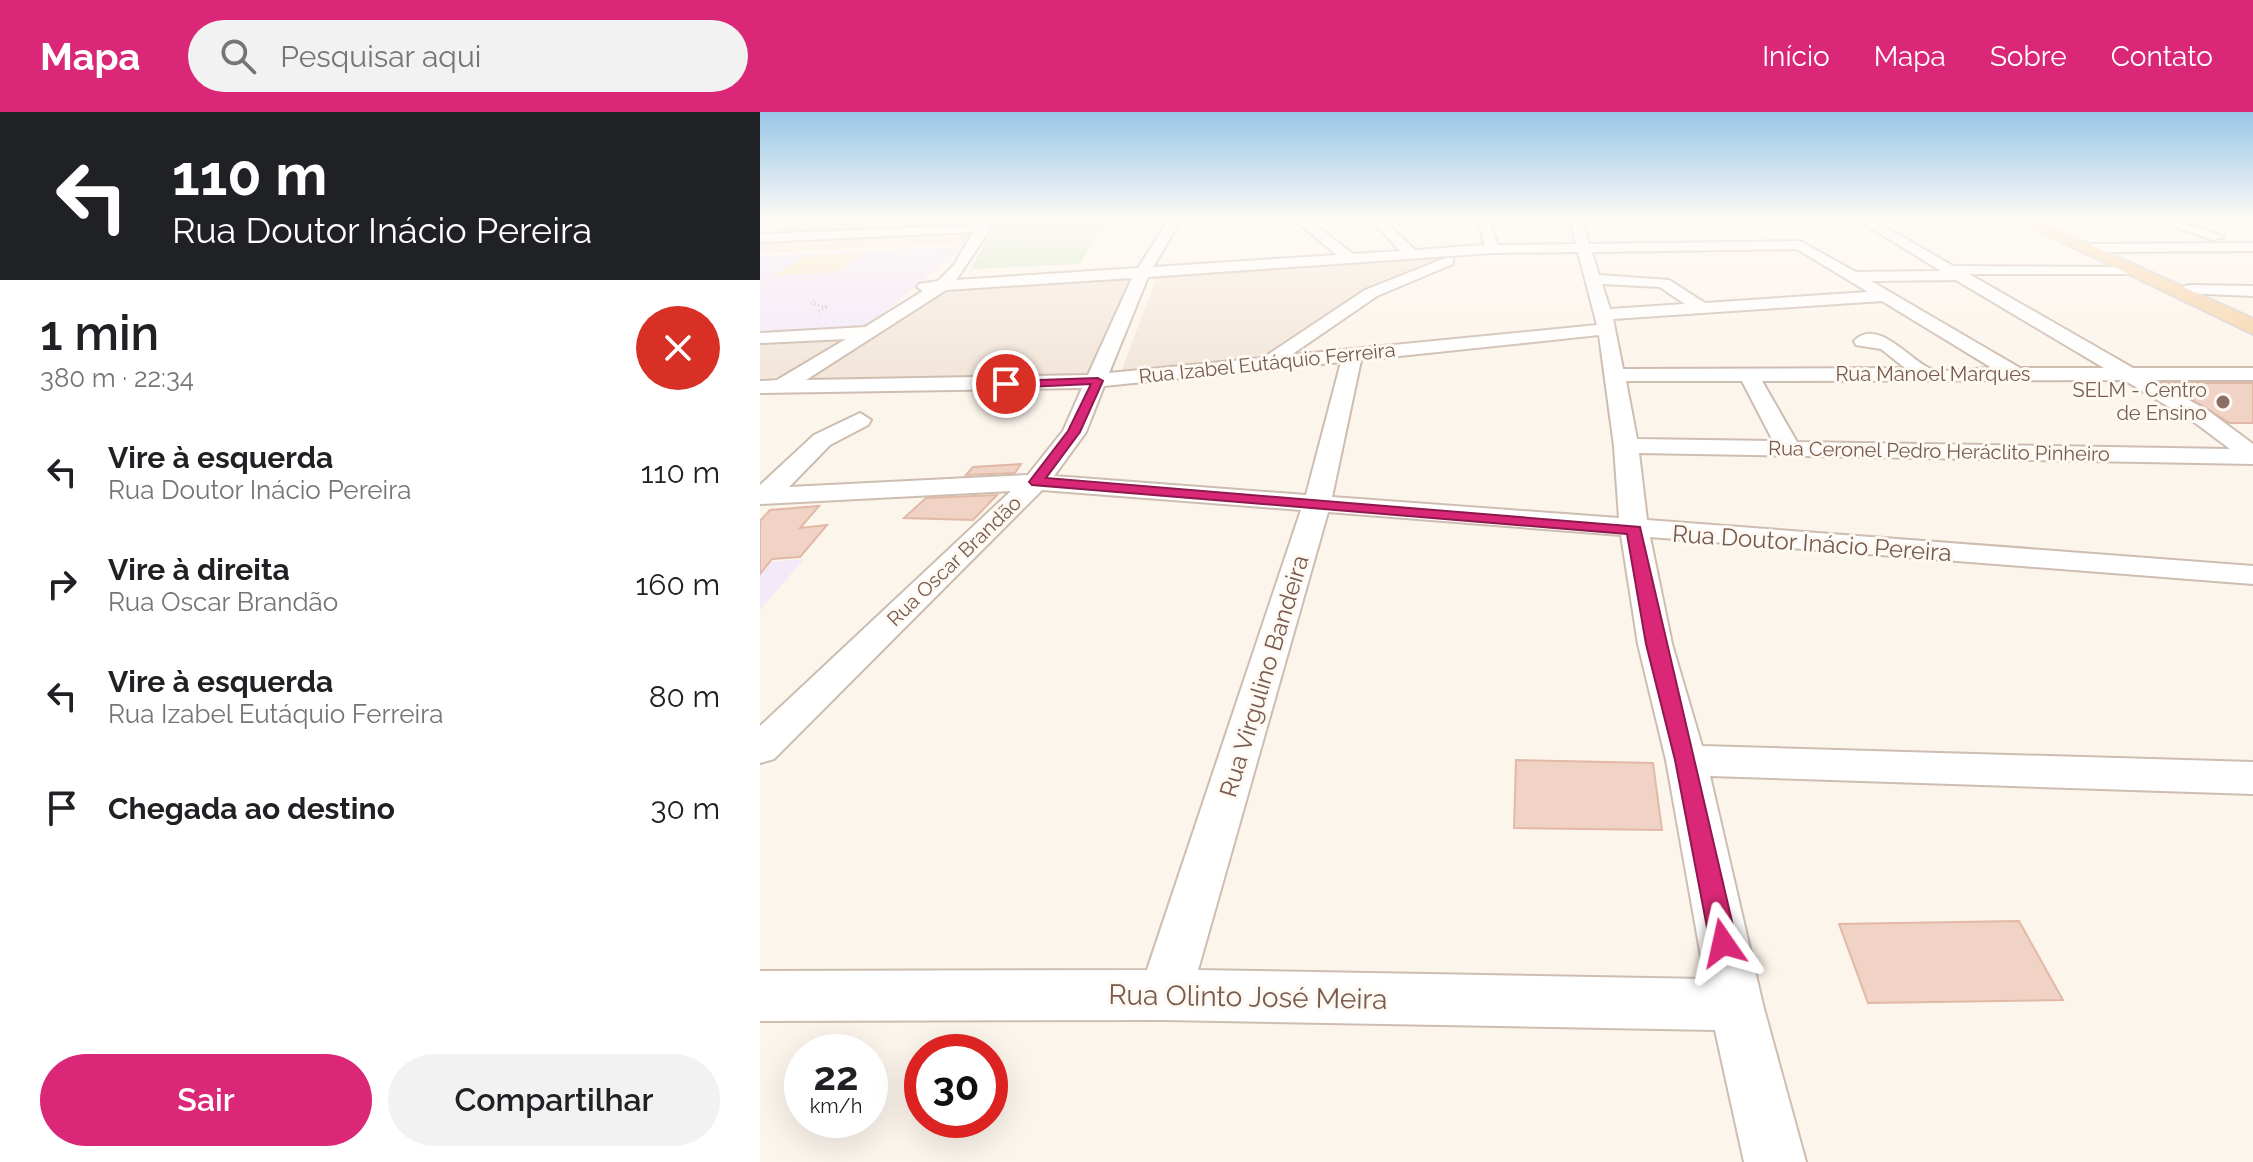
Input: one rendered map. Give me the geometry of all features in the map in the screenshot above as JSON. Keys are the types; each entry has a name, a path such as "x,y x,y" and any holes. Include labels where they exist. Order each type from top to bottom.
{"main road":[{"path":"2122,267 2253,327"},
{"path":"2133,267 2253,318"}],"street":[{"path":"760,399 871,332 960,267"},
{"name":"Rua Oscar Brandão","path":"760,749 1036,482 1074,432 1146,267"},
{"path":"934,286 1246,267"},
{"path":"1268,362 1371,293 1437,267"},
{"path":"1588,267 1605,322 1626,446 1634,530 1655,644 1686,760 1736,1005 1775,1162"},
{"path":"1839,267 2015,374"},
{"path":"1943,267 2202,417 2253,456"},
{"path":"1855,277 2128,270"},
{"path":"1592,279 1664,283 1701,308"},
{"path":"2189,290 2253,291"},
{"name":"Rua Izabel Eutáquio Ferreira","path":"760,387 1098,381 1353,354 1701,308 1885,296"},
{"path":"760,338 871,332"},
{"path":"1863,341 1886,344 1925,374"},
{"name":"Rua Virgulino Bandeira","path":"1165,995 1317,504 1353,354"},
{"path":"1748,374 1789,448"},
{"name":"Rua Manoel Marques","path":"1614,375 2253,374"},
{"path":"762,496 822,440 860,420"},
{"name":"Rua Ceronel Pedro Heráclito Pinheiro","path":"1626,446 2253,456"},
{"name":"Rua Doutor Inácio Pereira","path":"762,496 1036,482 2253,575"},
{"path":"1686,760 2253,778"},
{"name":"Rua Olinto José Meira","path":"760,996 1165,995 1736,1005"}],"shaded area":[{"path":"760,267 939,267 869,325 760,332"},
{"path":"1272,267 1429,267 1382,282 1341,305 1265,357 1121,372 1157,276"},
{"path":"1130,278 1088,377 813,378 953,288"},
{"path":"849,336 780,377 760,379 760,342"},
{"path":"804,559 760,610 760,563"}],"green space":[{"path":"972,267 1015,267 971,269"}],"sand":[{"path":"788,267 843,267 836,272 774,276"}],"building":[{"name":"SELM - Centro de Ensino","path":"2165,383 2253,383 2253,423 2230,423"},
{"path":"1021,464 1015,473 966,475 973,467"},
{"path":"997,495 973,520 904,518 926,498"},
{"path":"819,506 800,528 827,525 800,557 772,559 760,574 760,521 770,510"},
{"path":"1516,760 1653,763 1662,830 1514,828"},
{"path":"2019,921 2063,1000 1868,1003 1839,924"}],"place":[{"name":"SELM - Centro de Ensino","path":"2223,402"}],"route":[{"path":"1006,384 1098,381 1074,432 1036,482 1634,530 1655,644 1686,760 1723,943"}]}
